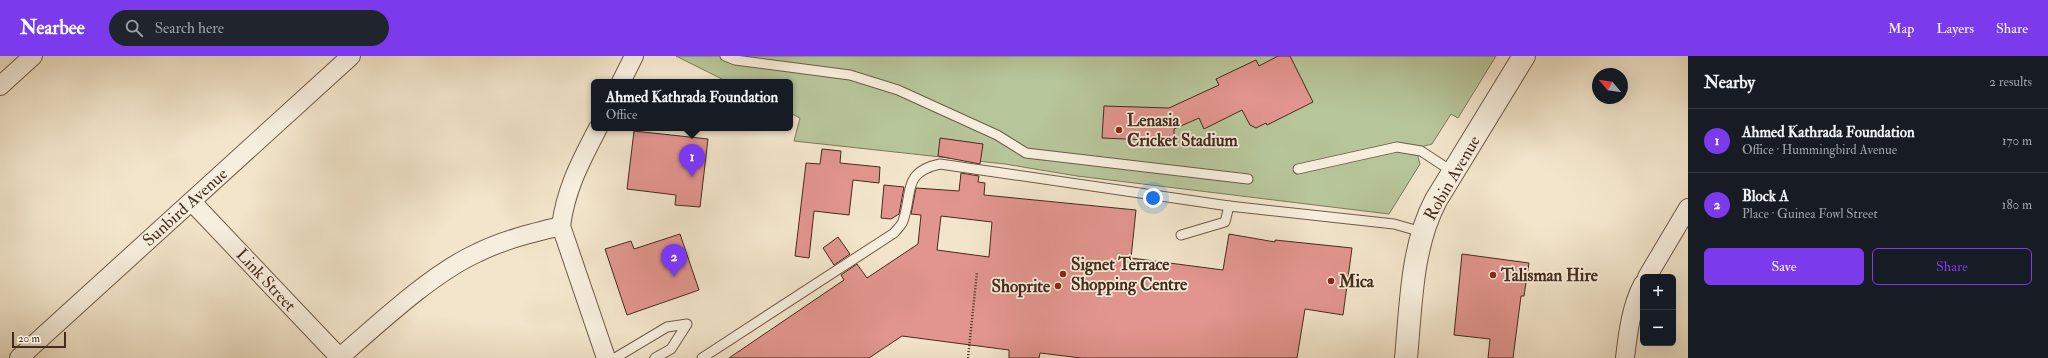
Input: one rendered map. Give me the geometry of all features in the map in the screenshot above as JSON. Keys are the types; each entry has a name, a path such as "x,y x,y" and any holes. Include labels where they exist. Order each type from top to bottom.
{"street":[{"path":"0,86 33,56"},
{"name":"Sunbird Avenue","path":"18,358 192,202 351,56"},
{"path":"622,79 634,56"},
{"name":"Robin Avenue","path":"1406,358 1414,284 1422,232 1430,212 1453,172 1524,56"},
{"path":"596,131 572,180 564,203 561,226 606,358"},
{"name":"Link Street","path":"192,202 339,358"},
{"path":"1649,274 1686,215"},
{"path":"339,358 415,294 452,267 476,253 509,240 561,226"},
{"path":"1625,358 1631,318 1635,301 1640,290"}],"lane":[{"path":"725,56 735,60 850,75 898,90 997,135 1026,153 1248,179"},
{"path":"1298,168 1397,147 1421,151 1453,172"},
{"path":"702,358 894,232 903,222 909,187 916,175 927,167 940,164 1229,206 1394,224 1422,232"},
{"path":"1181,235 1225,222 1229,206"},
{"path":"615,358 667,327 687,324 671,349 655,358"}],"path":[{"path":"968,358 977,272"}],"green space":[{"name":"Lenasia Cricket Stadium","path":"676,56 1496,56 1458,118 1451,114 1432,144 1424,146 1418,157 1420,164 1389,214 1077,176 1005,164 794,141 800,118 793,114 793,79 722,79"}],"building":[{"path":"1278,56 1290,56 1313,102 1267,125 1266,123 1256,128 1250,125 1242,110 1204,129 1199,118 1174,129 1174,141 1102,138 1104,106 1169,108 1219,85 1216,79 1256,60 1259,66"},
{"path":"634,131 708,139 700,207 675,205 676,195 627,189"},
{"path":"940,138 983,144 980,164 938,156"},
{"path":"822,149 841,151 840,163 880,167 879,183 853,180 849,215 814,211 809,258 795,256 806,163 820,164"},
{"name":"Signet Terrace Shopping Centre","path":"961,173 979,176 978,182 985,183 984,195 1136,210 1131,258 1223,270 1229,234 1275,242 1275,240 1352,248 1343,315 1305,309 1297,358 1081,358 1040,353 1039,358 1009,358 1009,350 902,336 869,358 729,358 844,280 841,275 857,264 867,278 918,244 921,215 911,214 916,188 959,191","holes":["941,216 992,222 989,257 937,250"]},
{"path":"884,185 904,187 899,214 891,219 881,218"},
{"path":"680,234 699,290 627,315 605,249 631,241 634,249"},
{"path":"838,237 850,254 834,265 823,248"},
{"path":"1462,254 1529,263 1524,296 1521,296 1513,358 1488,358 1490,339 1454,335"}],"place":[{"name":"Lenasia Cricket Stadium","path":"1119,130"},
{"name":"Ahmed Kathrada Foundation","path":"692,177"},
{"name":"Signet Terrace Shopping Centre","path":"1063,274"},
{"name":"Talisman Hire","path":"1493,275"},
{"name":"Block A","path":"674,277"},
{"name":"Mica","path":"1331,281"},
{"name":"Shoprite","path":"1058,286"}]}
